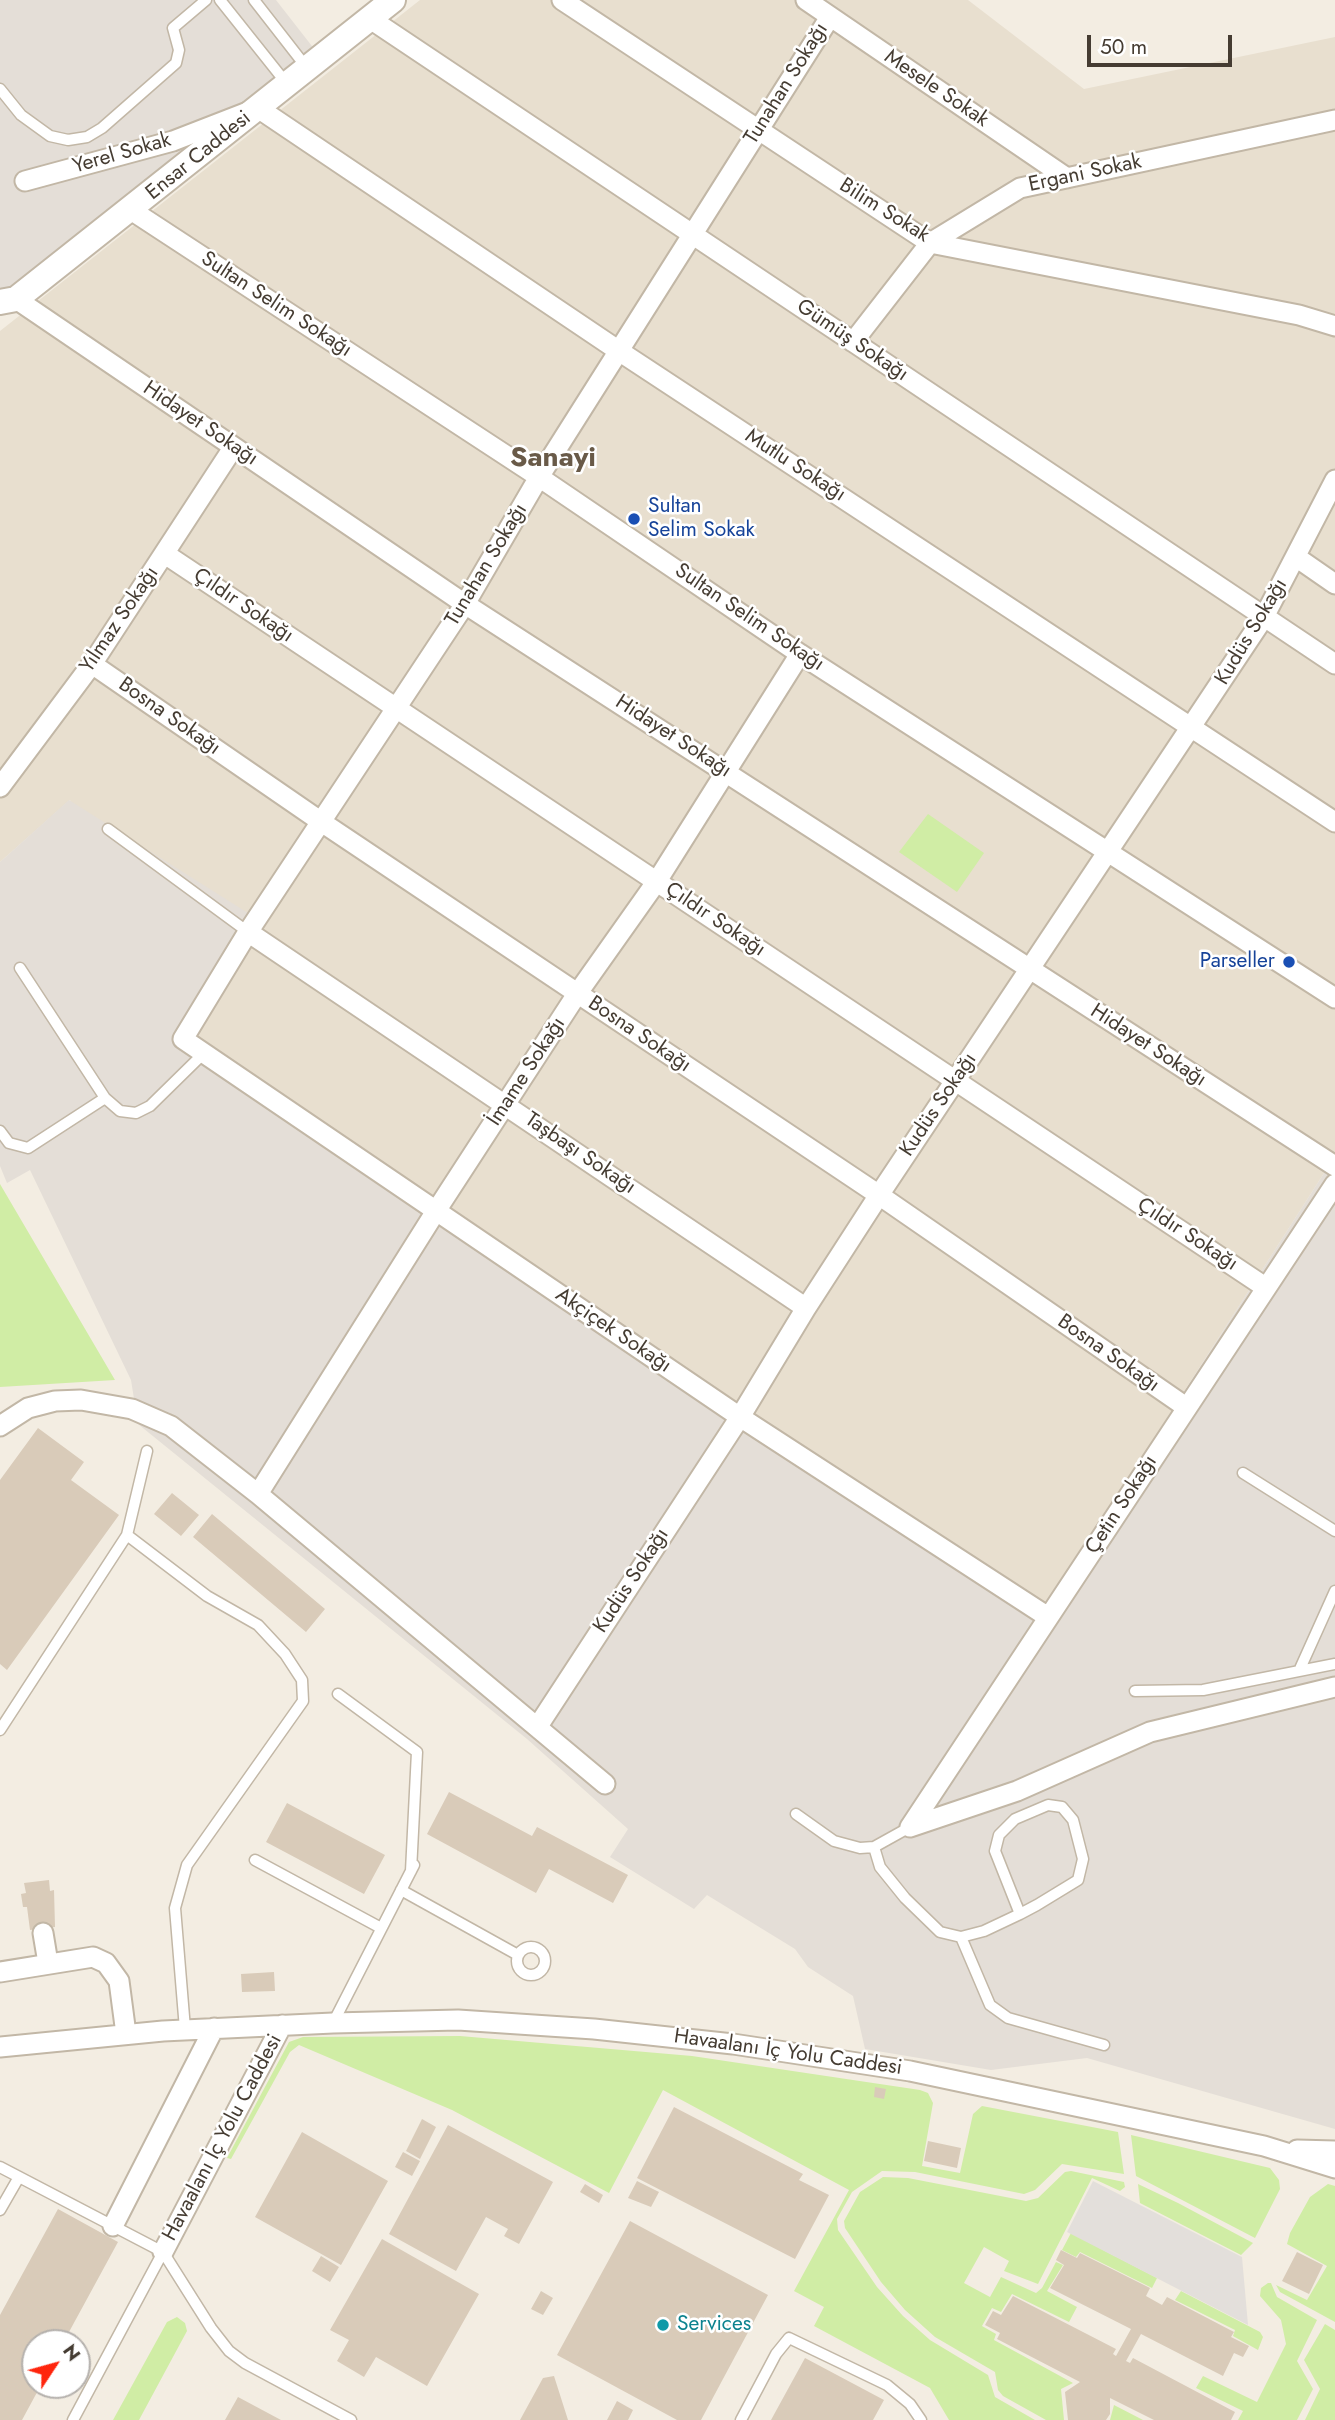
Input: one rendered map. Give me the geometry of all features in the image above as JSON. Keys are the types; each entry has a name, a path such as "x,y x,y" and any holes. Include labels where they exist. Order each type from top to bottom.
{"street":[{"name":"Ensar Caddesi","path":"8,300 131,211 393,0"},
{"name":"Bilim Sokak","path":"562,0 930,243 1285,313 1335,326"},
{"name":"Mesele Sokak","path":"806,0 1067,178"},
{"name":"Tunahan Sokağı","path":"183,1039 248,932 398,710 465,604 539,477 830,17"},
{"name":"Gümüş Sokağı","path":"369,18 1335,664"},
{"name":"Yerel Sokak","path":"24,181 173,141 258,108"},
{"name":"Mutlu Sokağı","path":"258,108 619,351 1193,726 1335,822"},
{"name":"Ergani Sokak","path":"853,342 930,243 1020,188 1335,120"},
{"name":"Sultan Selim Sokağı","path":"131,211 539,477 800,654 1109,850 1335,998"},
{"name":"Hidayet Sokağı","path":"8,300 465,604 1335,1166"},
{"name":"Yılmaz Sokağı","path":"0,787 92,664 233,448"},
{"name":"Kudüs Sokağı","path":"538,1726 740,1418 806,1308 879,1195 1264,617 1335,480"},
{"name":"Çıldır Sokağı","path":"165,554 1265,1287"},
{"path":"1296,557 1335,584"},
{"name":"İmame Sokağı","path":"258,1494 436,1211 577,994 657,881 800,654"},
{"name":"Bosna Sokağı","path":"92,664 323,823 879,1195 1186,1407"},
{"name":"Taşbaşı Sokağı","path":"248,932 806,1308"},
{"name":"Akçiçek Sokağı","path":"183,1039 740,1418 1048,1618"},
{"name":"Çetin Sokağı","path":"910,1827 1335,1184"},
{"path":"0,1426 28,1408 55,1401 81,1400 132,1409 171,1426 258,1494 605,1784"},
{"path":"910,1827 1017,1791 1150,1732 1335,1687"},
{"path":"43,1933 48,1963"},
{"path":"0,1972 93,1957 106,1963 119,1981 126,2034"},
{"name":"Havaalanı İç Yolu Caddesi","path":"0,2047 185,2029 333,2023 518,2022 719,2042 910,2071 1285,2151 1335,2168"},
{"name":"Havaalanı İç Yolu Caddesi","path":"163,2252 282,2025"},
{"path":"113,2226 214,2028"},
{"name":"Havaalanı İç Yolu Caddesi","path":"1285,2151 1335,2151"}],"lane":[{"path":"0,89 21,115 50,136 68,140 87,137 102,128 176,63 179,50 173,28 206,0"},
{"path":"220,0 287,84"},
{"path":"254,0 307,68"},
{"path":"108,829 248,932"},
{"path":"20,968 105,1098 120,1111 136,1113 169,1089 204,1053"},
{"path":"0,1130 9,1143 28,1148 105,1098"},
{"path":"0,1730 127,1535 147,1451"},
{"path":"1243,1473 1335,1531"},
{"path":"127,1535 207,1596 258,1625 285,1654 302,1680 303,1701 187,1866 175,1908 185,2029"},
{"path":"1299,1671 1335,1591"},
{"path":"1135,1691 1203,1690 1335,1664"},
{"path":"338,1695 417,1752 411,1871"},
{"path":"874,1847 880,1867 905,1898 940,1932 961,1937 984,1931 1020,1914 1069,1888 1081,1875 1083,1859 1073,1820 1062,1807 1048,1805 1016,1819 999,1835 995,1851 1020,1914"},
{"path":"796,1814 834,1841 860,1848 874,1847 910,1827"},
{"path":"333,2023 418,1857"},
{"path":"255,1860 381,1928"},
{"path":"401,1890 518,1955"},
{"path":"961,1937 990,2004 1008,2018 1104,2045"},
{"path":"0,2167 163,2252 211,2328 229,2351 245,2363 351,2420"},
{"path":"0,2210 19,2177"},
{"path":"73,2420 163,2252"},
{"path":"741,2420 776,2354 789,2338 887,2385 910,2404 921,2420"}],"shaded area":[{"path":"0,0 276,0 315,50 0,297"},
{"path":"420,0 968,0 1084,89 1335,37 1335,1156 1046,1607 185,1037 70,800 0,862 0,331"},
{"path":"69,800 259,920 186,1037 1046,1607 1335,1156 1335,2129 1087,2058 991,2070 865,2049 853,1996 808,1967 795,1949 707,1895 694,1909 610,1857 628,1829 527,1739 138,1424 131,1380 30,1170 7,1183 0,1166 0,862"},
{"path":"1093,2181 1242,2257 1248,2325 1067,2232"}],"green space":[{"path":"928,814 984,853 957,892 899,852"},
{"path":"0,1184 115,1380 0,1387"},
{"path":"460,2036 692,2056 920,2090 928,2093 933,2103 922,2166 960,2173 973,2114 982,2106 1118,2132 1124,2174 1062,2164 1035,2190 1024,2194 915,2172 882,2171 852,2192 837,2219 838,2230 877,2287 903,2316 930,2340 988,2375 995,2397 1035,2420 949,2420 930,2388 814,2326 824,2307 794,2291 849,2190 663,2090 609,2193 452,2110 299,2045 290,2052 231,2159 227,2158 289,2042 303,2037"},
{"path":"1131,2135 1270,2168 1279,2180 1280,2189 1255,2238 1136,2176"},
{"path":"1065,2172 1124,2182 1125,2187 1120,2191 1092,2178 1038,2284 1004,2271 1009,2261 984,2247 964,2283 990,2297 1001,2277 1036,2293 1042,2288 1056,2262 1063,2265 1047,2291 1077,2307 1069,2322 1012,2294 1001,2312 992,2308 982,2326 996,2334 994,2340 1073,2383 1061,2389 1064,2420 1046,2420 1003,2396 998,2390 995,2372 935,2337 905,2310 881,2282 845,2228 844,2221 860,2192 883,2177 908,2178 1026,2201 1038,2198"},
{"path":"1138,2184 1253,2243 1241,2255 1140,2203"},
{"path":"1328,2184 1335,2186 1335,2322 1280,2292 1276,2285 1307,2300 1327,2266 1287,2244 1290,2233 1310,2197"},
{"path":"1071,2233 1157,2278 1152,2288 1080,2252 1076,2257 1062,2250"},
{"path":"1271,2283 1277,2297 1317,2320 1297,2361 1313,2389 1297,2420 1238,2420 1243,2411 1196,2388 1203,2376 1257,2402 1286,2344 1281,2320 1260,2296 1261,2288"},
{"path":"1181,2291 1260,2332 1263,2337 1258,2350 1233,2336 1235,2330 1175,2300"},
{"path":"177,2317 185,2323 187,2331 139,2420 113,2420 167,2322"},
{"path":"1325,2324 1335,2330 1335,2420 1305,2420 1320,2389 1304,2360"},
{"path":"1114,2405 1143,2420 1110,2420"}],"building":[{"path":"38,1428 84,1462 71,1480 119,1515 7,1670 0,1664 0,1480"},
{"path":"172,1493 199,1515 181,1536 154,1514"},
{"path":"212,1514 325,1609 306,1632 193,1537"},
{"path":"449,1792 532,1836 537,1827 628,1875 613,1903 549,1869 536,1893 427,1834"},
{"path":"287,1803 385,1855 364,1894 266,1842"},
{"path":"49,1880 50,1891 54,1890 55,1927 30,1930 27,1907 23,1907 21,1894 26,1893 24,1883"},
{"path":"274,1972 275,1991 242,1992 241,1974"},
{"path":"875,2087 886,2089 884,2099 874,2097"},
{"path":"674,2107 803,2174 799,2180 829,2195 795,2259 637,2178"},
{"path":"422,2119 436,2127 420,2159 406,2151"},
{"path":"448,2125 553,2182 519,2244 504,2236 508,2229 486,2217 456,2271 389,2234"},
{"path":"302,2132 388,2181 341,2265 255,2217"},
{"path":"928,2141 961,2148 957,2168 924,2161"},
{"path":"403,2152 420,2161 412,2176 395,2167"},
{"path":"637,2181 659,2192 651,2207 628,2198"},
{"path":"585,2184 603,2195 599,2203 580,2192"},
{"path":"58,2209 118,2242 71,2329 21,2329 21,2399 33,2399 22,2420 0,2420 0,2315"},
{"name":"Services","path":"630,2221 768,2295 701,2420 677,2420 557,2355"},
{"path":"382,2239 479,2294 427,2386 376,2357 364,2377 337,2361 349,2340 330,2330"},
{"path":"1061,2250 1077,2258 1080,2253 1150,2288 1146,2296 1162,2305 1167,2297 1234,2332 1231,2337 1249,2346 1243,2357 1234,2353 1223,2376 1141,2334 1126,2361 1130,2363 1133,2358 1235,2412 1231,2420 1154,2420 1110,2398 1110,2414 1106,2420 1068,2420 1065,2392 1080,2382 997,2339 1000,2333 985,2325 993,2311 1001,2315 1013,2296 1116,2349 1113,2354 1116,2356 1131,2329 1050,2288 1064,2265 1056,2260"},
{"path":"1297,2252 1323,2265 1309,2294 1282,2281"},
{"path":"321,2256 339,2267 330,2282 312,2271"},
{"path":"541,2291 553,2298 543,2315 531,2309"},
{"name":"Services","path":"805,2358 884,2400 873,2420 771,2420"},
{"path":"554,2376 568,2420 520,2420 543,2378"},
{"path":"238,2397 281,2420 225,2420"},
{"path":"617,2401 633,2410 628,2420 607,2420"}],"place":[{"name":"Sultan Selim Sokak","path":"634,519"},
{"name":"Parseller","path":"1289,962"},
{"name":"Services","path":"663,2325"}],"district":[{"name":"Sanayi","path":"553,459"}]}
